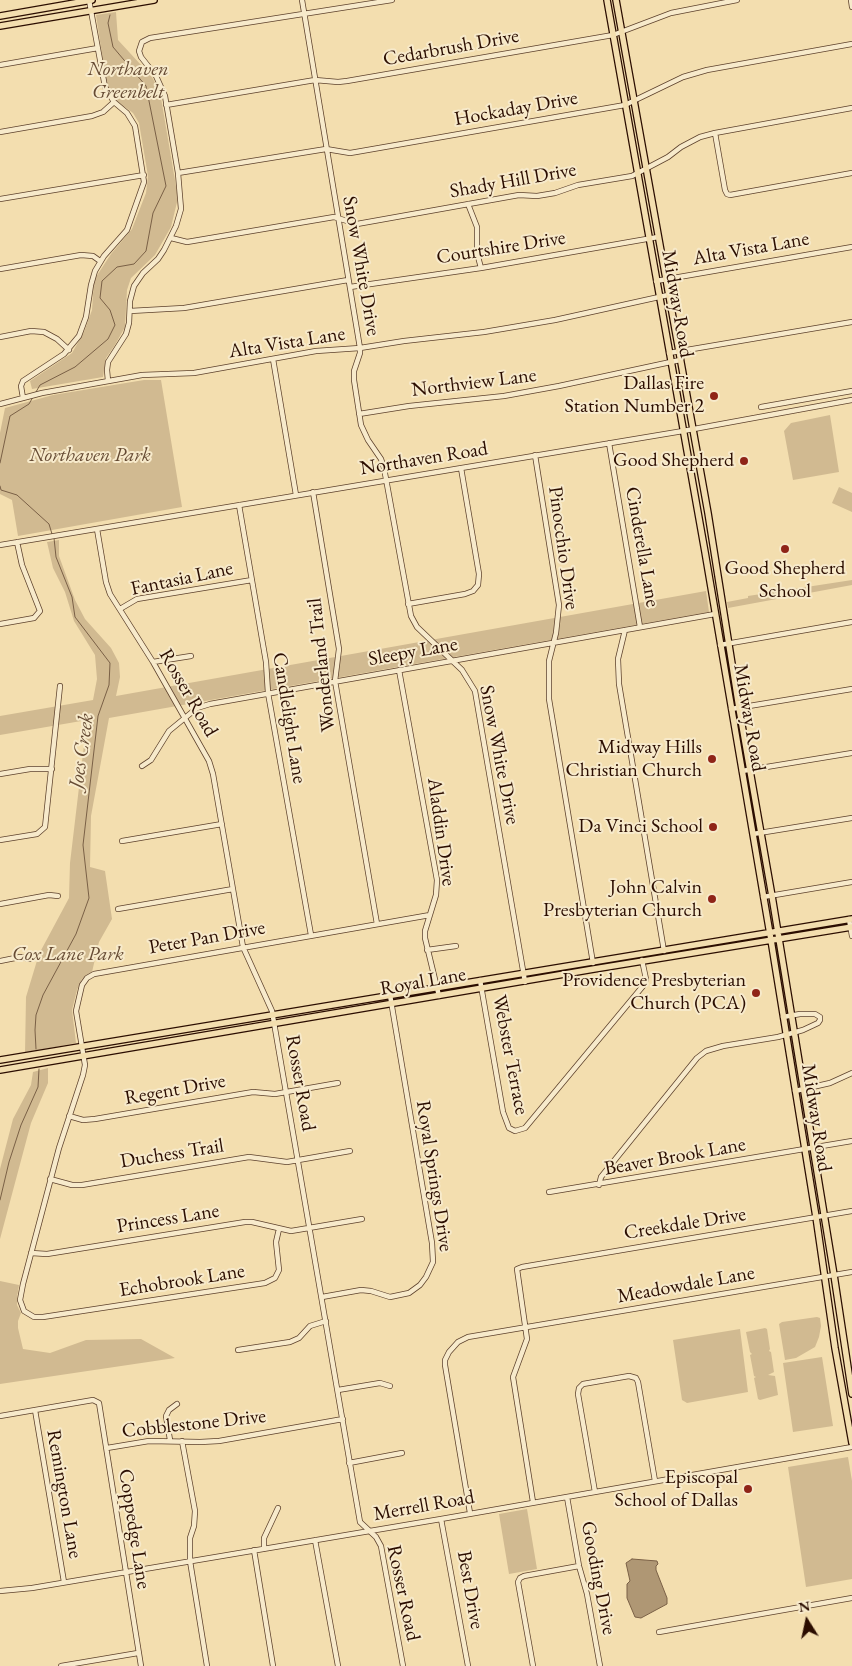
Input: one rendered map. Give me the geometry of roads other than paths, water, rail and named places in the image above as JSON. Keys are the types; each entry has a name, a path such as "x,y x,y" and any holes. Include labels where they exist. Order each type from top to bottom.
{"main road":[{"path":"0,16 90,0"},
{"path":"0,26 154,0"},
{"name":"Midway Road","path":"607,0 771,940 852,1443"},
{"name":"Midway Road","path":"616,0 772,896 852,1394"},
{"name":"Royal Lane","path":"0,1060 641,954 708,941 851,919"},
{"name":"Royal Lane","path":"0,1070 594,969 851,928"},
{"path":"708,941 710,950"}],"street":[{"path":"25,397 21,386 23,381 69,350 83,328 91,285 100,261 128,230 143,189 144,175 135,126 127,113 114,102 105,87 90,0"},
{"name":"Snow White Drive","path":"302,0 360,348 354,371 359,414 363,431 381,459 411,616 418,627 453,660 469,680 478,702 525,982"},
{"path":"108,381 108,362 126,334 129,322 131,292 142,273 158,259 170,238 181,210 178,173 165,96 156,76 140,57 140,46 145,39 392,0"},
{"name":"Cedarbrush Drive","path":"166,105 315,80 347,81 613,35 671,13 737,0"},
{"path":"851,0 852,8"},
{"name":"Hockaday Drive","path":"178,173 326,149 350,153 625,105 683,77 707,70 852,44"},
{"path":"0,65 98,48"},
{"path":"0,132 92,116 104,112 114,102"},
{"name":"Shady Hill Drive","path":"170,238 187,242 334,217 357,224 519,195 537,196 555,193 571,187 632,176 668,157 692,140 715,133 852,108"},
{"path":"715,133 726,194 730,195 852,173"},
{"path":"0,199 144,175"},
{"path":"468,204 477,227 477,253 481,268"},
{"name":"Courtshire Drive","path":"350,287 481,268 658,237"},
{"name":"Alta Vista Lane","path":"656,281 852,247"},
{"path":"0,269 81,255 93,256 100,261"},
{"path":"130,311 184,308 348,280"},
{"name":"Alta Vista Lane","path":"0,404 42,392 142,375 194,373 316,351 360,348 527,325 668,295"},
{"path":"669,353 852,322"},
{"path":"0,337 31,331 44,332 57,339 69,350"},
{"path":"273,359 296,495"},
{"name":"Northview Lane","path":"359,414 409,406 504,396 680,360"},
{"path":"760,407 852,391"},
{"name":"Northaven Road","path":"0,545 683,431 852,400"},
{"path":"783,403 784,412"},
{"name":"Cinderella Lane","path":"609,443 640,627"},
{"name":"Pinocchio Drive","path":"535,456 559,605 548,671 549,698 594,969"},
{"path":"408,604 465,594 473,591 478,585 479,574 461,468"},
{"name":"Wonderland Trail","path":"313,492 339,649 335,681 377,924"},
{"name":"Candlelight Lane","path":"239,505 266,662 268,693 311,935"},
{"name":"Rosser Road","path":"97,528 107,588 153,662 209,761 243,947 273,1015 360,1522 376,1537 381,1546 403,1666"},
{"path":"0,624 34,618 40,611 22,565 17,542"},
{"name":"Fantasia Lane","path":"120,609 137,599 252,580"},
{"name":"Sleepy Lane","path":"142,766 151,760 169,731 202,706 715,614"},
{"path":"720,645 852,622"},
{"name":"Cinderella Lane","path":"625,630 618,659 619,684 665,958"},
{"path":"153,662 191,656"},
{"name":"Aladdin Drive","path":"399,670 437,880 436,895 425,938 439,996"},
{"path":"0,840 37,834 44,830 60,686"},
{"path":"731,709 852,689"},
{"path":"742,771 852,753"},
{"path":"0,774 30,769 52,769"},
{"path":"753,834 852,818"},
{"path":"122,841 222,824"},
{"path":"763,897 852,882"},
{"path":"118,909 233,889"},
{"path":"0,904 50,895 58,896"},
{"name":"Peter Pan Drive","path":"43,1317 29,1315 22,1308 20,1300 50,1179 69,1116 84,1075 76,1011 82,985 90,976 243,947 430,915"},
{"path":"851,919 852,936"},
{"path":"428,950 456,946"},
{"path":"641,954 643,962"},
{"path":"0,961 20,958 30,959"},
{"name":"Webster Terrace","path":"480,980 503,1112 509,1128 515,1131 525,1128 643,986 646,979 643,962"},
{"name":"Royal Springs Drive","path":"322,1297 361,1290 390,1297 409,1293 420,1285 426,1277 432,1262 432,1243 390,995"},
{"path":"599,1185 601,1177 697,1058 715,1047 778,1037 794,1032 818,1023 820,1017 815,1014 783,1017"},
{"path":"795,1091 830,1083 852,1073"},
{"name":"Regent Drive","path":"69,1116 83,1120 95,1119 253,1092 268,1094 338,1083"},
{"name":"Beaver Brook Lane","path":"550,1192 852,1142"},
{"name":"Duchess Trail","path":"50,1179 82,1185 249,1157 281,1162 350,1151"},
{"name":"Creekdale Drive","path":"525,1328 517,1274 517,1269 522,1266 852,1211"},
{"name":"Princess Lane","path":"31,1253 47,1254 245,1222 290,1231 362,1219"},
{"name":"Echobrook Lane","path":"43,1317 176,1298 270,1281 275,1278 279,1270 276,1242 279,1229"},
{"name":"Meadowdale Lane","path":"470,1513 445,1360 458,1342 468,1337 852,1272"},
{"path":"238,1350 290,1342 299,1338 310,1326 326,1321"},
{"path":"525,1328 527,1339 513,1377 533,1502"},
{"path":"595,1492 578,1394 579,1388 583,1384 629,1376 636,1378 638,1382 655,1482"},
{"path":"338,1390 380,1383 390,1386"},
{"path":"842,1386 851,1384"},
{"name":"Coppedge Lane","path":"35,1410 93,1400 99,1403 140,1666"},
{"path":"170,1440 166,1416 169,1410 177,1404"},
{"path":"0,1416 35,1410"},
{"name":"Remington Lane","path":"35,1410 64,1582"},
{"name":"Cobblestone Drive","path":"107,1448 149,1441 219,1441 343,1419"},
{"path":"182,1441 195,1511 194,1526 190,1538 190,1561 207,1666"},
{"name":"Merrell Road","path":"0,1591 126,1572 442,1519 852,1447"},
{"path":"350,1463 402,1453"},
{"name":"Gooding Drive","path":"567,1496 579,1566 587,1594 600,1666"},
{"path":"264,1548 264,1538 278,1508"},
{"name":"Best Drive","path":"442,1519 468,1666"},
{"path":"315,1540 338,1666"},
{"path":"254,1550 273,1666"},
{"path":"533,1666 518,1582 524,1576 579,1566"},
{"path":"659,1632 852,1598"},
{"path":"60,1666 138,1653"}],"waterway":[{"name":"Joes Creek","path":"36,392 40,385 75,367 108,339 115,325 110,310 100,298 102,281 117,267 134,264 146,251 153,213 166,186 146,86 113,47 108,23 110,15"},
{"name":"Joes Creek","path":"0,463 10,416 29,404 33,397"},
{"name":"Joes Creek","path":"0,486 1,490 17,495 49,524 52,534"},
{"name":"Joes Creek","path":"36,1049 36,1015 43,995 76,934 89,898 83,845 98,716 109,685 110,663 75,617 72,597 56,557 54,538"},
{"name":"Joes Creek","path":"0,1200 9,1162 21,1125 38,1087 39,1069"}],"place":[{"name":"Dallas Fire Station Number 2","path":"714,396"},
{"name":"Good Shepherd","path":"744,461"},
{"name":"Good Shepherd School","path":"785,549"},
{"name":"Midway Hills Christian Church","path":"712,759"},
{"name":"Da Vinci School","path":"713,827"},
{"name":"John Calvin Presbyterian Church","path":"712,899"},
{"name":"Providence Presbyterian Church (PCA)","path":"756,993"},
{"name":"Episcopal School of Dallas","path":"748,1489"}],"park label":[{"name":"Northaven Greenbelt","path":"128,82"},
{"name":"Northaven Park","path":"90,456"},
{"name":"Cox Lane Park","path":"68,955"}]}
